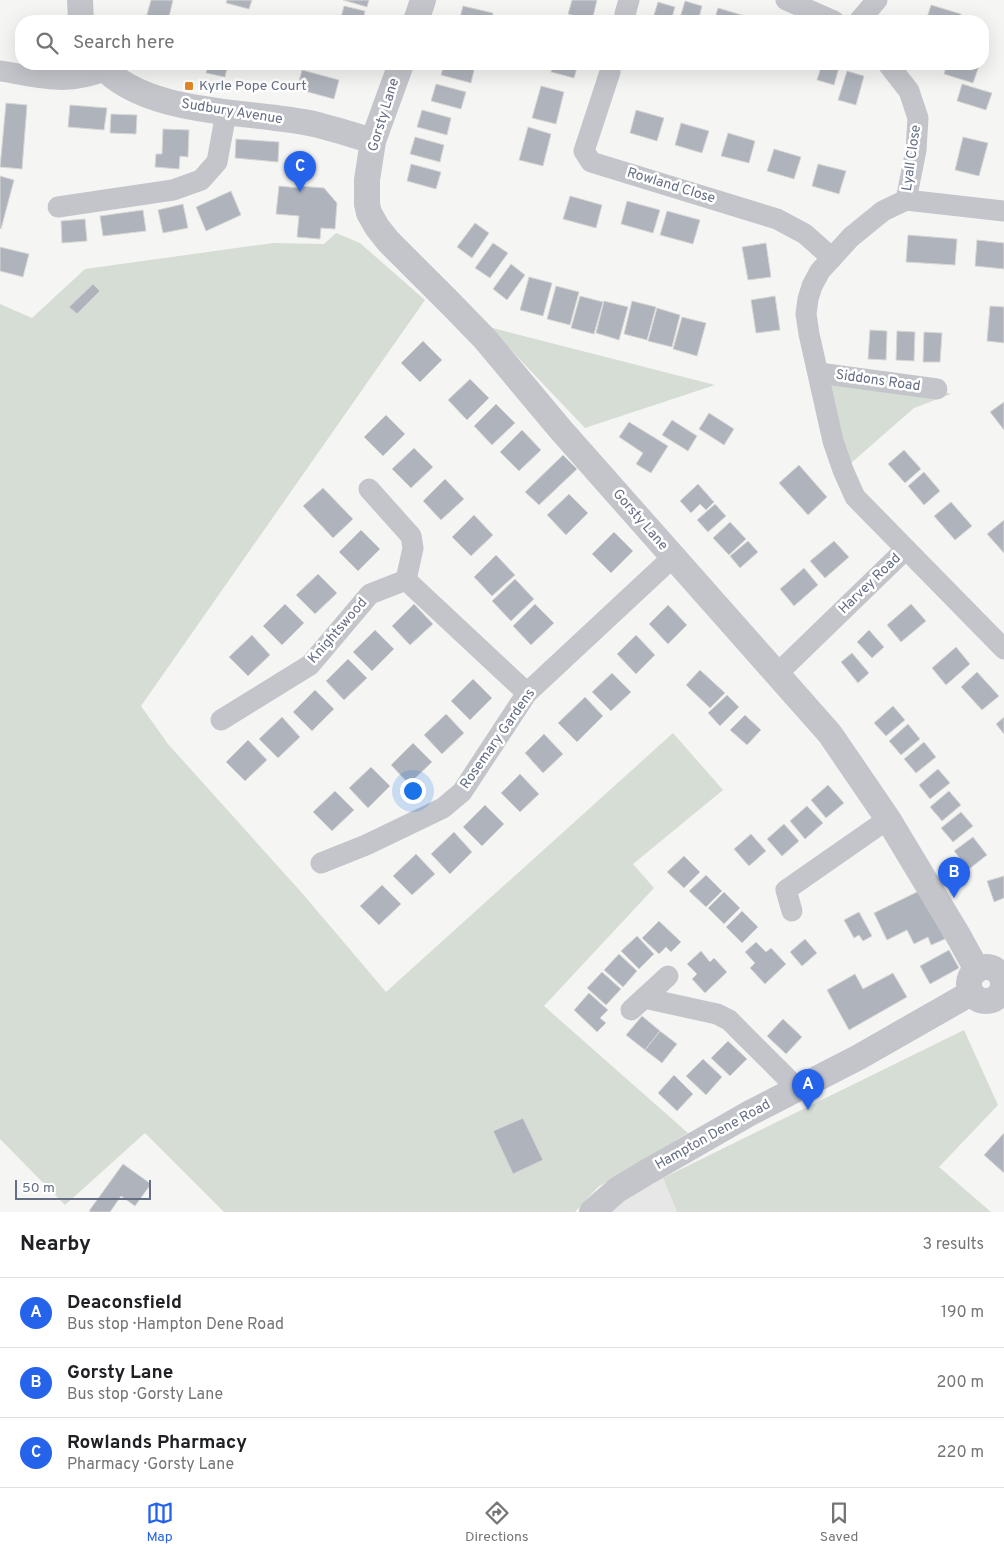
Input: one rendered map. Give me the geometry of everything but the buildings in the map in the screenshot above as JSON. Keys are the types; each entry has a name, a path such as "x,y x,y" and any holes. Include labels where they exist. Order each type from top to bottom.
{"street":[{"path":"80,0 81,15"},
{"path":"418,15 423,0"},
{"path":"786,0 820,15"},
{"path":"864,15 877,0"},
{"path":"9,72 57,80 90,77 99,70"},
{"name":"Sudbury Avenue","path":"107,70 124,83 147,94 182,105 226,113 314,124 373,141"},
{"name":"Gorsty Lane","path":"399,70 373,141 367,180 367,204 369,213 377,227 388,241 484,338 561,430 830,734 888,819 992,988"},
{"name":"Lyall Close","path":"893,70 909,91 918,118 916,150 906,200"},
{"name":"Rowland Close","path":"610,72 584,151 591,162 777,219 805,234 832,258"},
{"path":"58,207 174,190 202,180 217,162 226,113"},
{"path":"906,200 1004,211"},
{"name":"Siddons Road","path":"906,200 883,211 851,237 820,271 812,286 806,314 833,441 843,470 855,496 906,549"},
{"name":"Siddons Road","path":"819,373 937,389"},
{"path":"369,488 410,536 413,548 406,580 527,693"},
{"name":"Harvey Road","path":"776,674 906,549 1004,649"},
{"name":"Rosemary Gardens","path":"321,863 366,845 443,808 462,792 527,693 673,557"},
{"name":"Knightswood","path":"222,720 310,665 370,594 406,580"},
{"path":"792,911 786,890 888,819"},
{"path":"668,976 638,1004 717,1014 729,1020 798,1089"},
{"name":"Hampton Dene Road","path":"592,1212 617,1190 750,1113 992,988"}],"shaded area":[{"path":"336,233 360,243 425,300 141,706 168,744 302,893 386,992 673,733 723,790 633,864 654,888 544,1006 688,1133 598,1187 575,1212 224,1212 145,1133 65,1205 0,1139 0,304 32,318 85,269 273,243 324,244"},
{"path":"489,327 715,385 585,428"},
{"path":"819,373 937,389 951,394 914,408 843,470"},
{"path":"964,1030 998,1105 939,1167 991,1212 677,1212 663,1178"},
{"path":"663,1178 677,1212 608,1212 619,1201"}],"place":[{"name":"Kyrle Pope Court","path":"189,86"},
{"name":"Rowlands Pharmacy","path":"300,192"},
{"name":"Gorsty Lane","path":"954,898"},
{"name":"Deaconsfield","path":"808,1110"}]}
